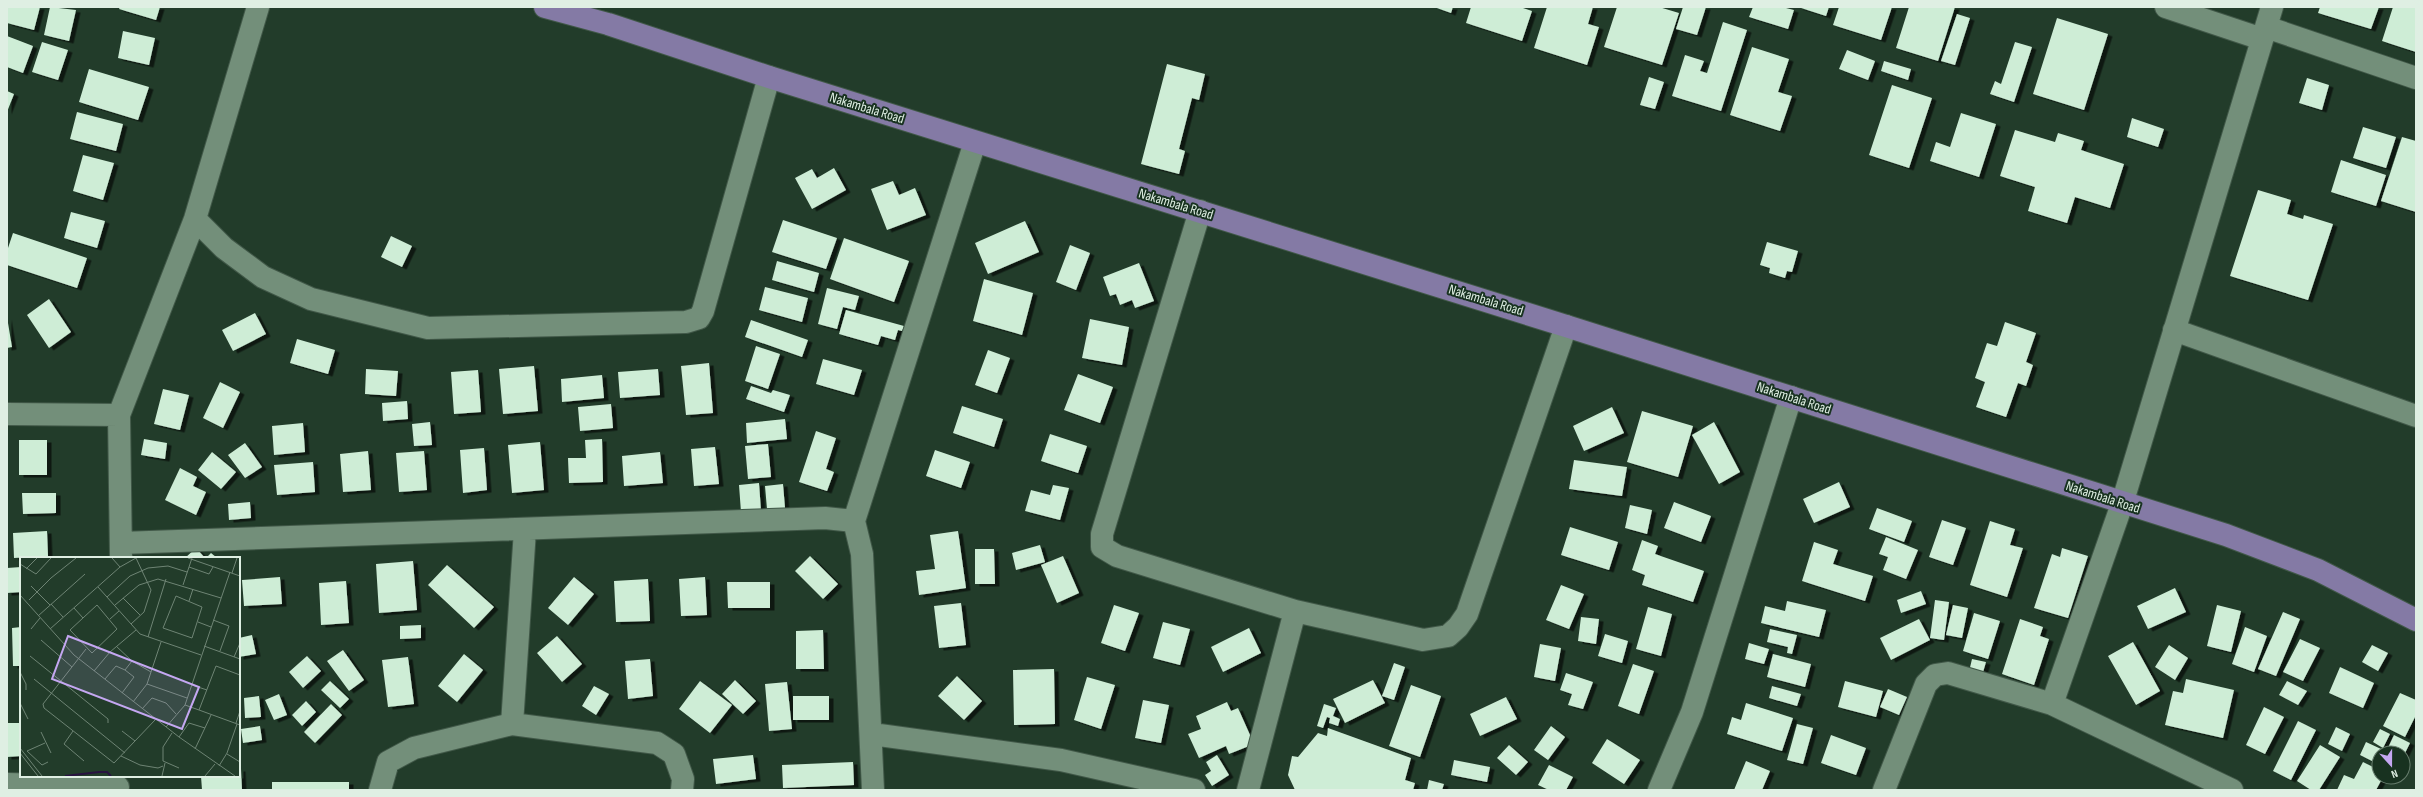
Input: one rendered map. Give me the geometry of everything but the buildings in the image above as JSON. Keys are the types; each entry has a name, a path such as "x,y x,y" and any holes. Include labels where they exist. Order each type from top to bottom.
{"main road":[{"name":"Nakambala Road","path":"545,7 608,24 769,77 1566,326 2226,536 2318,570 2416,620"}],"street":[{"path":"258,7 194,218 119,415 121,551 525,530 825,518 854,521"},
{"path":"2166,7 2267,24 2416,78"},
{"path":"2052,704 2122,504 2267,24"},
{"path":"194,218 224,248 263,277 311,299 428,328 686,322 699,318 704,311 769,77"},
{"path":"873,790 872,734 862,554 854,521 975,142"},
{"path":"1200,211 1102,534 1102,547 1117,556 1295,611 1424,640 1448,636 1458,627 1467,614 1566,326"},
{"path":"2174,330 2416,416"},
{"path":"1659,790 1692,712 1791,397"},
{"path":"7,414 119,415"},
{"path":"512,724 525,530"},
{"path":"1248,790 1295,611"},
{"path":"1884,790 1926,684 1935,675 1948,673 2052,704 2232,790"},
{"path":"380,790 388,762 414,748 512,724 657,743 674,754 683,778 682,790"},
{"path":"872,734 1061,760 1194,790"},
{"path":"7,784 118,784"}]}
